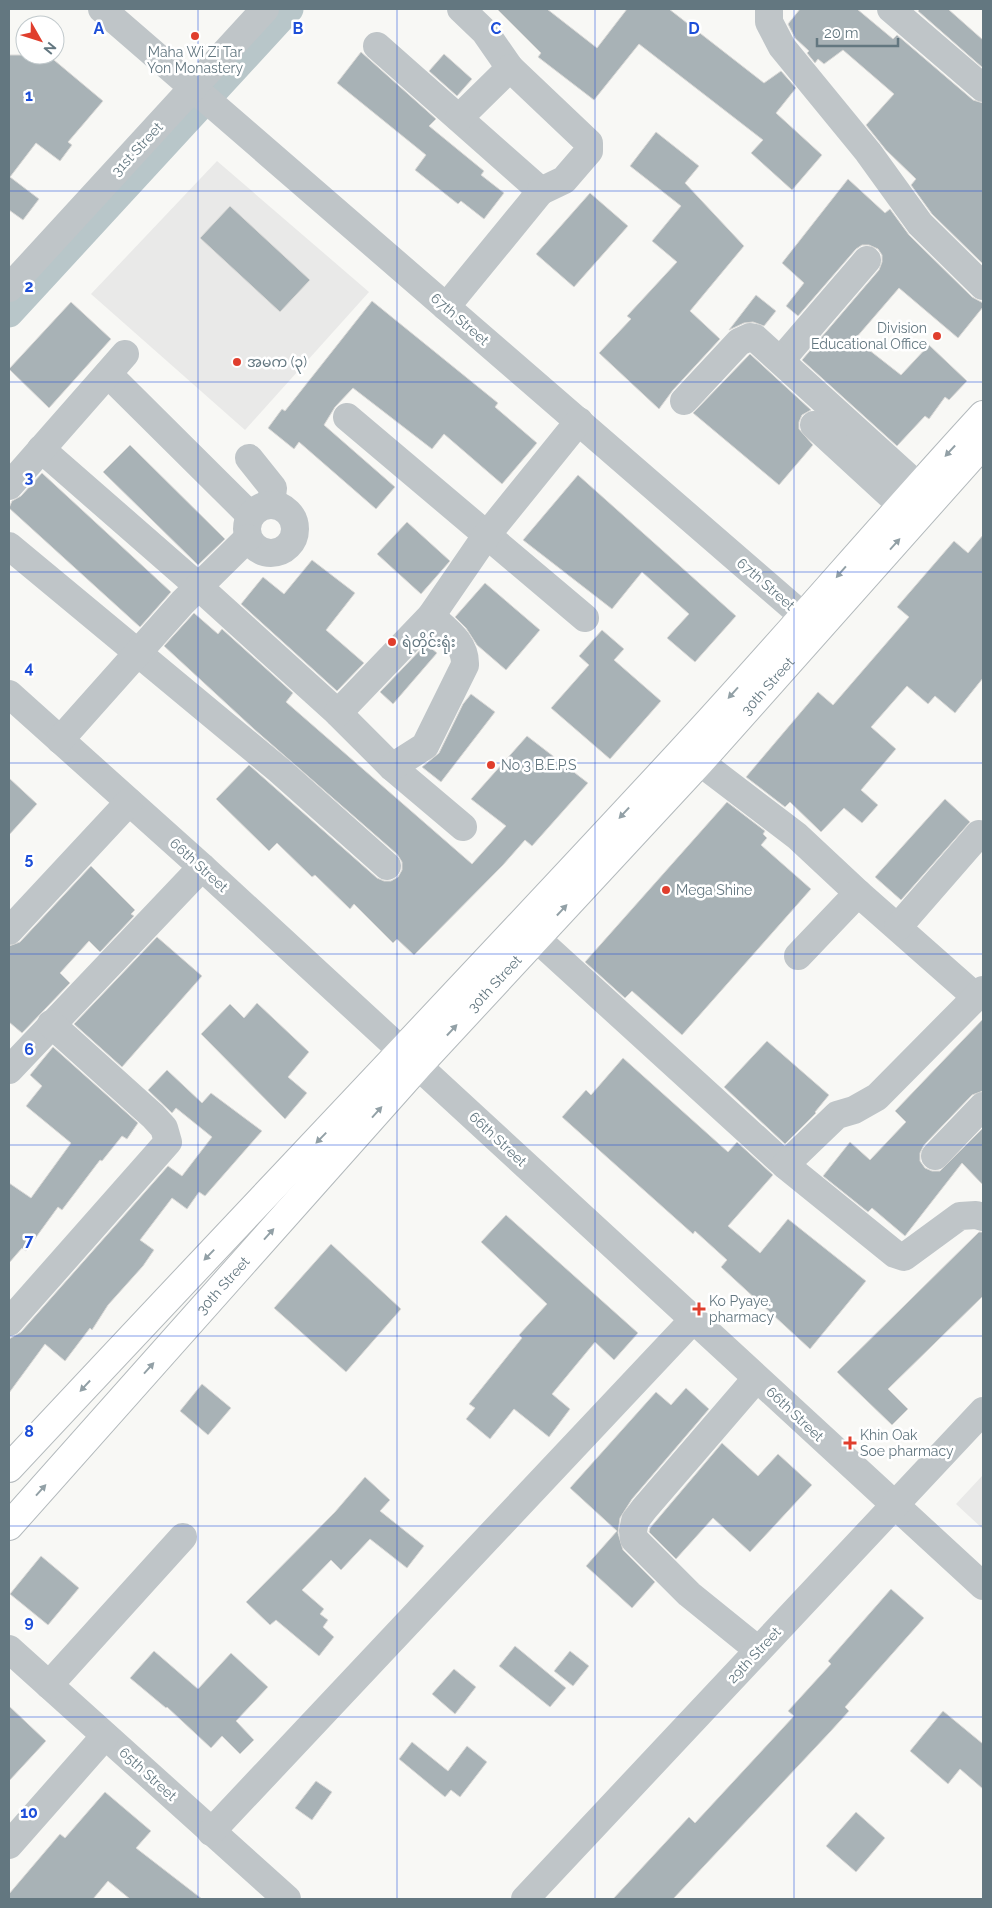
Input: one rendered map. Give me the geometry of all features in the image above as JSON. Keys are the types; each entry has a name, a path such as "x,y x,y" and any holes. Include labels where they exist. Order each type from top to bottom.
{"main road":[{"name":"30th Street","path":"9,1468 147,1320 536,938 700,762 909,495 983,416"},
{"name":"30th Street","path":"9,1526 171,1343 411,1059 683,750 983,444"},
{"path":"147,1320 171,1343"}],"street":[{"name":"67th Street","path":"102,9 810,622"},
{"name":"31st Street","path":"9,288 195,90 265,9"},
{"path":"446,307 540,191 564,180 589,151 589,143 510,68 485,32 461,9"},
{"path":"769,9 769,22 782,46 868,152 920,224 983,286"},
{"path":"891,9 983,88"},
{"path":"377,46 540,191"},
{"path":"459,118 510,68"},
{"path":"780,360 867,260"},
{"path":"684,401 745,338 755,338 780,360 909,495"},
{"path":"9,486 116,364 256,519"},
{"path":"347,417 584,618"},
{"path":"338,713 431,616 486,536 579,421"},
{"path":"814,425 909,495"},
{"path":"41,449 200,587 338,713 392,767 463,827"},
{"path":"60,740 183,602 200,587 256,519 273,488 249,458"},
{"path":"9,546 279,770 387,866"},
{"path":"392,767 425,746 466,665 466,654 462,648 431,616"},
{"name":"66th Street","path":"9,694 202,867 983,1586"},
{"path":"700,762 797,836 858,893 980,994 877,1097 854,1110 837,1114 785,1165"},
{"path":"9,931 129,802"},
{"path":"898,927 979,834"},
{"path":"9,1070 202,867"},
{"path":"798,956 858,893"},
{"path":"536,938 785,1165 882,1246 904,1257 960,1216 976,1215 983,1217"},
{"path":"9,1322 168,1142 164,1128 153,1116 51,1024"},
{"path":"935,1156 983,1106"},
{"path":"211,1832 693,1320"},
{"path":"756,1378 644,1509 635,1521 632,1531 634,1539 676,1582 758,1650"},
{"name":"29th Street","path":"525,1899 983,1411"},
{"path":"49,1685 183,1537"},
{"name":"65th Street","path":"9,1649 287,1899"},
{"path":"9,1845 105,1736"}],"shaded area":[{"name":"အမက (၃)","path":"217,161 369,292 245,430 91,294"},
{"path":"983,1475 983,1529 956,1504"}],"building":[{"path":"497,9 547,9 597,48 627,9 669,9 764,83 781,71 796,88 776,113 822,155 792,190 751,153 763,140 639,44 594,100 538,57 541,53"},
{"path":"800,9 857,9 893,39 897,35 973,100 983,103 983,264 932,214 911,185 916,179 886,150 866,125 894,94 843,50 824,64 818,59 815,63 807,53 809,51 795,38 788,24"},
{"path":"920,9 948,9 983,40 983,68 918,11"},
{"path":"361,52 436,119 429,126 484,171 481,175 504,193 484,219 461,201 458,204 415,170 426,155 337,83"},
{"path":"444,54 472,79 457,96 429,71"},
{"path":"9,55 15,55 15,65 60,65 103,101 68,142 72,145 60,161 36,143 10,177 39,199 23,220 9,210"},
{"path":"656,132 699,166 685,183 744,246 690,311 720,339 673,390 659,409 599,353 631,319 627,316 677,262 652,241 681,206 630,166"},
{"path":"848,179 885,213 890,209 909,235 972,297 983,303 983,307 958,338 899,288 855,339 901,375 929,345 967,381 949,400 945,397 929,419 925,416 897,446 802,360 879,270 882,255 878,249 869,245 862,245 856,249 798,316 786,306 804,283 782,263"},
{"path":"590,193 628,226 574,287 536,254"},
{"path":"230,206 310,280 280,312 200,238"},
{"path":"756,295 776,311 764,326 753,322 744,323 729,330"},
{"path":"372,301 498,403 495,407 537,443 502,484 444,434 432,449 353,388 335,407 324,425 395,487 376,509 299,442 294,449 268,428 282,409 285,411"},
{"path":"71,302 111,339 49,408 9,369"},
{"path":"750,354 811,410 802,415 799,429 813,445 779,485 693,413"},
{"path":"130,445 225,539 198,565 103,472"},
{"path":"42,473 171,592 140,627 9,508 12,501 21,496"},
{"path":"578,475 736,616 695,662 667,638 689,614 642,572 612,609 523,540"},
{"path":"407,522 450,561 421,594 377,554"},
{"path":"983,535 983,678 955,713 935,696 928,704 907,686 871,727 896,749 861,790 878,805 862,823 844,808 821,832 790,802 785,807 746,777 818,692 833,705 909,617 897,607 954,541 968,553"},
{"path":"312,560 355,593 326,630 364,663 337,691 241,604 263,577 284,594"},
{"path":"485,583 540,630 506,670 477,645 466,628 455,617"},
{"path":"194,613 218,634 222,629 293,693 286,702 472,864 506,826 471,799 527,736 588,783 532,846 525,840 503,865 414,955 397,939 393,943 354,904 350,909 315,875 312,877 277,843 269,851 216,799 249,765 377,878 391,881 398,877 402,870 402,862 397,854 254,729 164,646"},
{"path":"602,630 624,649 614,660 661,701 610,759 551,708 589,665 579,656"},
{"path":"426,644 437,653 393,704 380,692"},
{"path":"471,694 495,712 441,782 422,767 439,753 463,704"},
{"path":"9,778 37,804 9,835"},
{"path":"945,799 970,822 901,900 875,877"},
{"path":"727,802 765,831 763,834 767,838 761,845 811,889 682,1035 632,991 625,998 585,962"},
{"path":"91,866 135,910 131,914 134,916 100,952 89,941 60,973 70,983 22,1033 9,1022 9,946 20,942"},
{"path":"157,937 202,976 122,1067 74,1024"},
{"path":"257,1003 309,1052 288,1077 307,1093 285,1119 201,1034 230,1004 244,1018"},
{"path":"983,1019 983,1091 972,1095 924,1145 920,1153 920,1161 925,1168 932,1171 940,1171 983,1128 983,1185 962,1163 905,1236 872,1208 868,1212 823,1176 850,1142 870,1160 906,1122 895,1111"},
{"path":"767,1041 829,1095 816,1113 785,1144 724,1087"},
{"path":"53,1047 138,1123 127,1139 122,1136 102,1161 100,1160 62,1210 58,1207 26,1251 22,1248 9,1263 9,1183 31,1198 71,1143 26,1106 42,1086 30,1075"},
{"path":"623,1058 728,1152 737,1142 773,1175 728,1226 760,1253 788,1219 866,1281 810,1349 721,1267 727,1260 695,1231 693,1234 562,1117 586,1090 591,1095"},
{"path":"167,1070 202,1103 211,1093 262,1131 205,1196 199,1192 187,1209 172,1198 140,1240 154,1250 143,1266 108,1305 92,1330 90,1328 65,1361 45,1344 9,1393 9,1339 21,1332 168,1166 182,1176 212,1137 176,1108 172,1113 148,1090"},
{"path":"506,1215 638,1333 614,1360 595,1342 552,1394 570,1409 549,1437 514,1409 490,1439 466,1419 475,1408 469,1404 522,1338 519,1335 547,1304 481,1242"},
{"path":"979,1232 983,1232 983,1296 888,1389 908,1409 892,1425 837,1372"},
{"path":"331,1244 401,1309 346,1372 274,1308"},
{"path":"202,1384 231,1408 208,1435 180,1411"},
{"path":"686,1388 709,1409 632,1499 620,1518 618,1533 623,1550 655,1582 632,1608 586,1566 617,1531 570,1488 656,1392 671,1405"},
{"path":"722,1443 758,1476 778,1454 812,1485 750,1552 713,1518 676,1559 649,1532 650,1528"},
{"path":"365,1477 390,1500 380,1511 424,1546 407,1568 370,1539 341,1570 331,1560 302,1590 324,1609 320,1614 328,1620 323,1627 334,1637 319,1656 276,1620 270,1625 246,1602 335,1512"},
{"path":"41,1556 79,1588 48,1625 10,1594"},
{"path":"891,1589 924,1618 845,1707 849,1711 673,1899 613,1899 689,1817 695,1823 794,1716 788,1711 831,1664 828,1661"},
{"path":"515,1646 566,1688 550,1707 499,1666"},
{"path":"154,1651 198,1689 231,1653 268,1687 236,1721 254,1740 240,1754 222,1736 211,1748 167,1707 130,1678"},
{"path":"570,1651 589,1666 573,1686 554,1671"},
{"path":"454,1669 476,1687 455,1714 432,1694"},
{"path":"9,1706 46,1741 9,1781"},
{"path":"943,1711 983,1744 983,1789 960,1769 948,1784 910,1751"},
{"path":"412,1742 448,1771 467,1746 487,1762 460,1797 451,1790 445,1797 399,1759"},
{"path":"316,1781 332,1792 312,1820 295,1808"},
{"path":"105,1792 151,1831 136,1848 202,1899 130,1899 108,1881 93,1899 9,1899 9,1894 60,1834 65,1838"},
{"path":"856,1812 885,1838 856,1872 826,1846"}],"waterway":[{"path":"9,313 289,9"}],"place":[{"name":"Maha Wi Zi Tar Yon Monastery","path":"195,36"},
{"name":"Division Educational Office","path":"937,336"},
{"name":"အမက (၃)","path":"237,362"},
{"name":"ရဲတိုင်းရုံး","path":"392,642"},
{"name":"No 3 B.E.P.S","path":"491,765"},
{"name":"Mega Shine","path":"666,890"},
{"name":"Ko Pyaye. pharmacy","path":"699,1309"},
{"name":"Khin Oak Soe pharmacy","path":"850,1443"}]}
